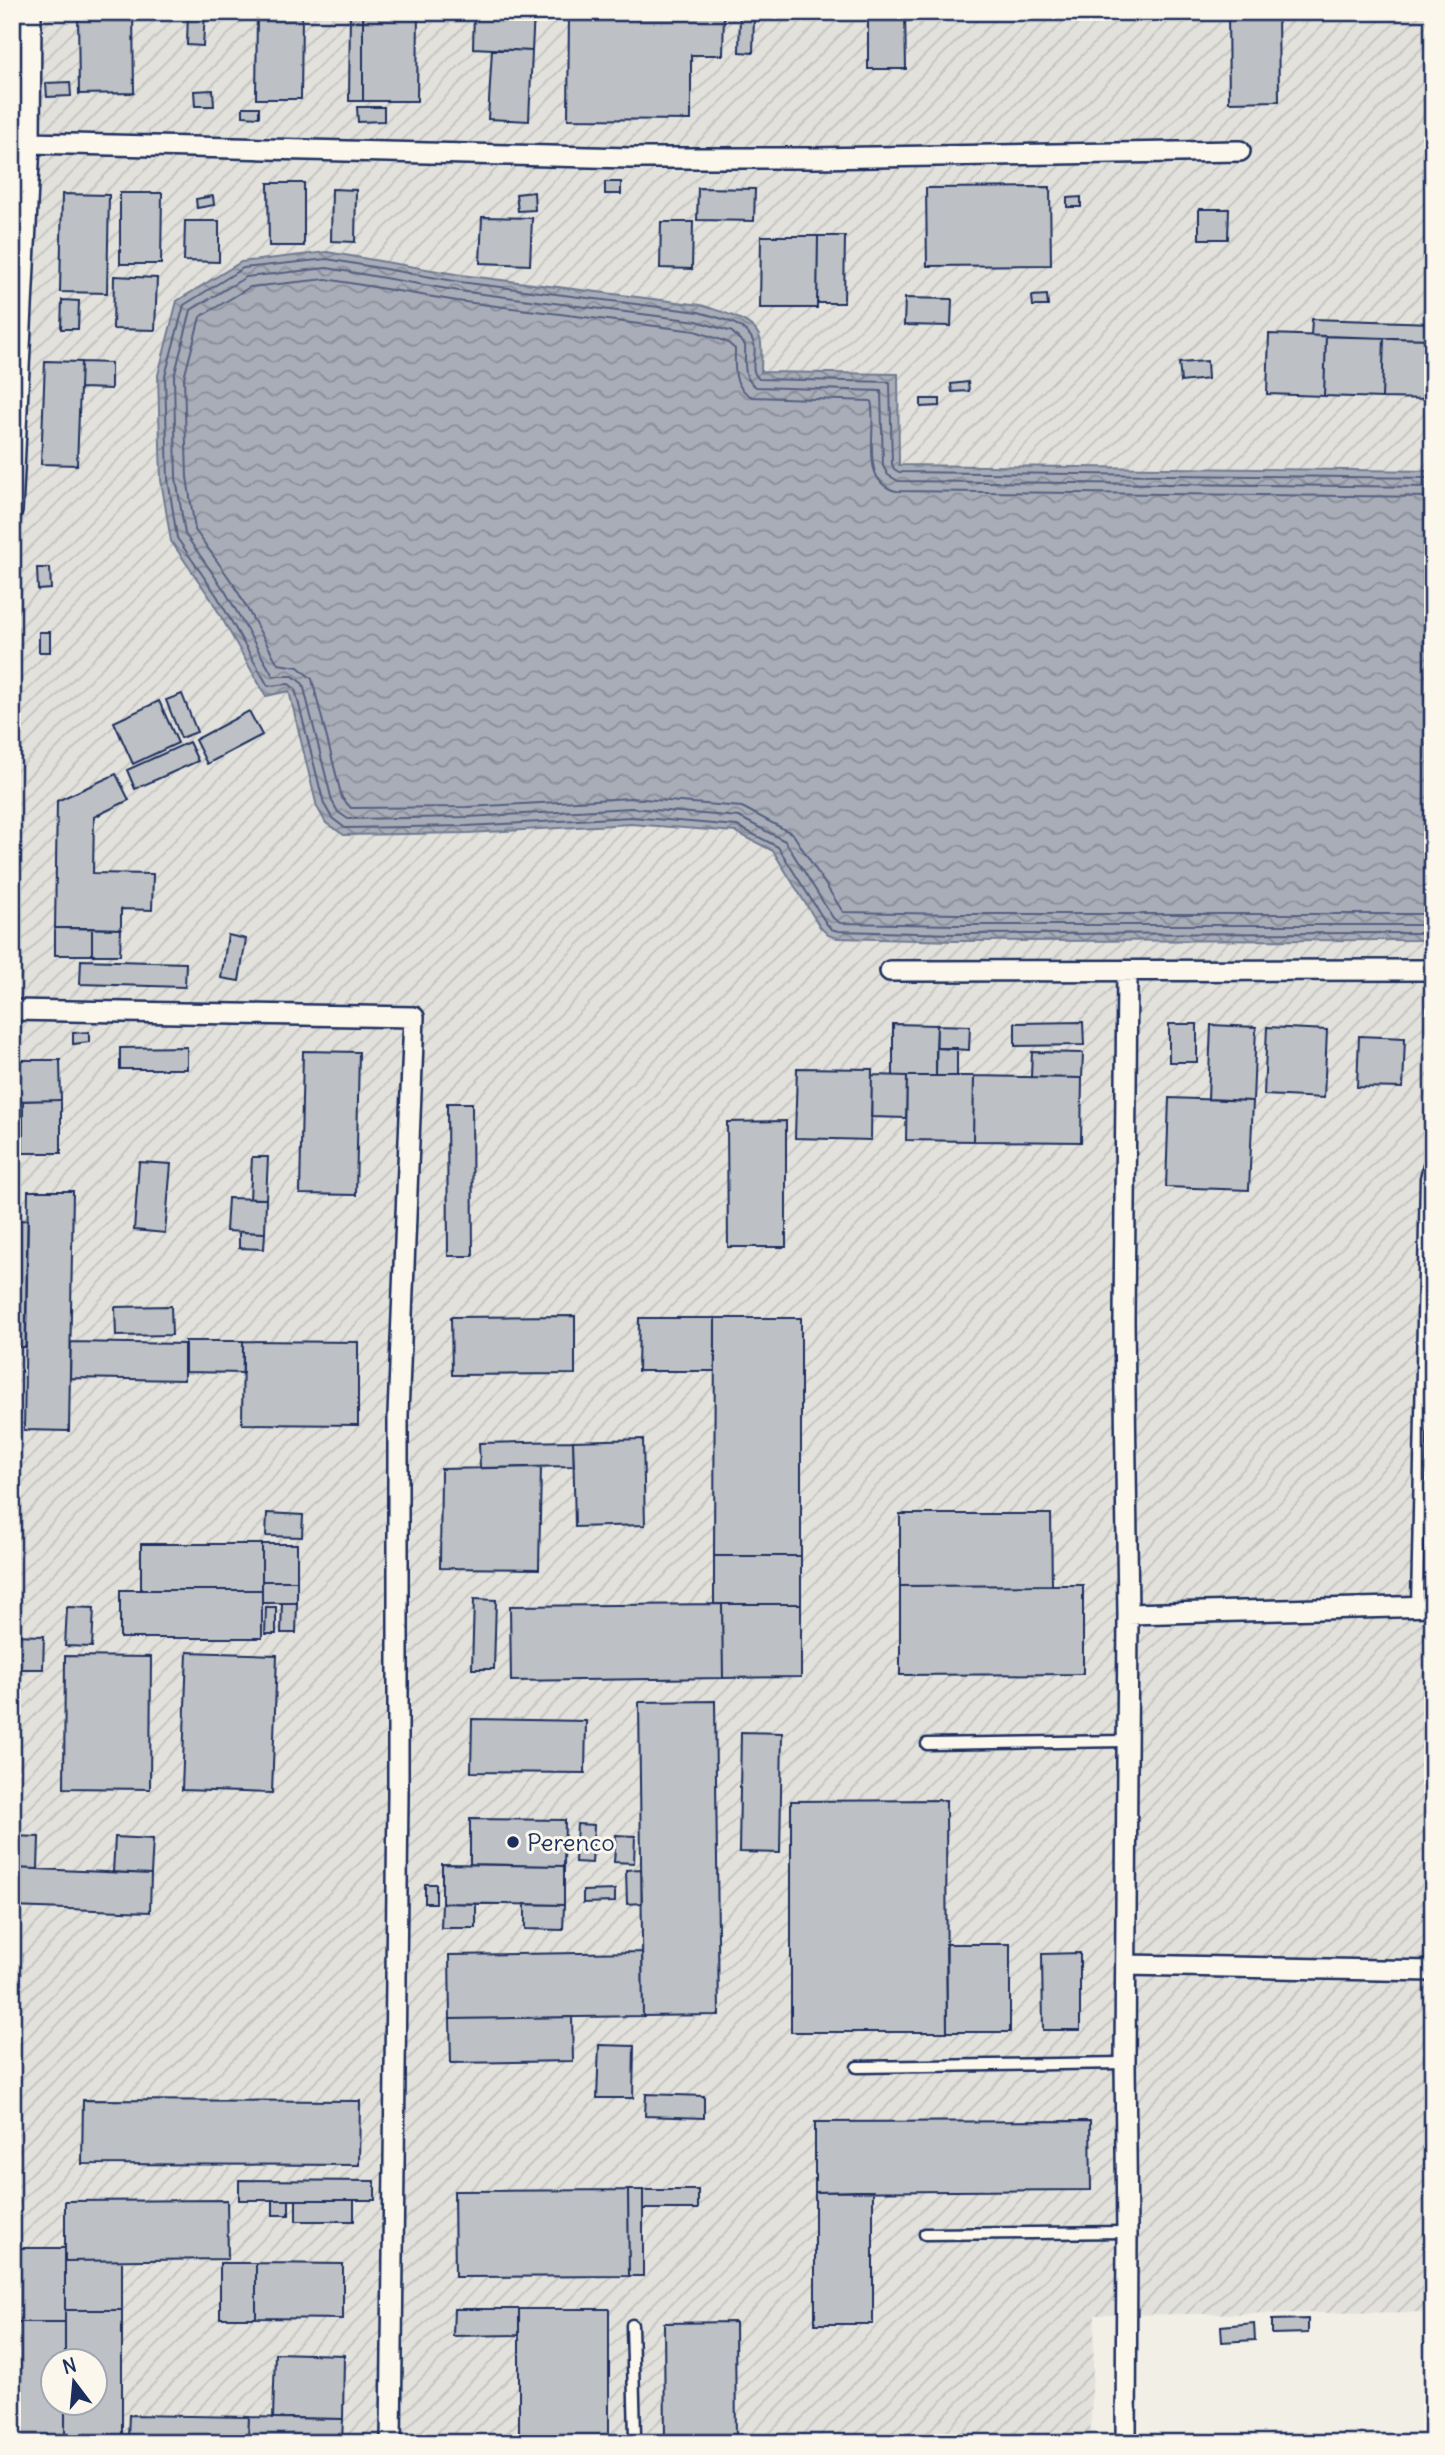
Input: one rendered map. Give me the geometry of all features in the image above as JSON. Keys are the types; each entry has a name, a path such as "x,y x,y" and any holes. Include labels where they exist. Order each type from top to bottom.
{"street":[{"path":"12,511 30,143 31,12"},
{"path":"30,143 630,158 814,158 1240,150"},
{"path":"890,971 1432,970"},
{"path":"1126,2443 1125,1741 1128,1614 1124,1321 1127,971"},
{"path":"12,1010 414,1017 398,1415 398,1793 391,2443"},
{"path":"1128,1614 1425,1606"},
{"path":"1126,1965 1433,1971"}],"lane":[{"path":"1432,970 1433,1023"},
{"path":"1425,1606 1426,1178 1433,1150"},
{"path":"927,1744 1125,1741"},
{"path":"857,2067 1125,2063"},
{"path":"925,2234 1127,2232"},
{"path":"631,2443 635,2436 632,2325"}],"shaded area":[{"path":"12,12 1433,12 1433,471 899,465 898,374 761,372 762,340 701,305 461,275 327,252 177,301 158,376 161,480 171,541 211,599 289,691 317,807 344,835 468,833 631,824 736,832 773,851 837,938 956,941 1433,940 1433,2312 1095,2315 1090,2443 12,2443"}],"water":[{"path":"327,252 461,275 701,305 737,318 753,328 761,343 761,372 898,374 899,465 1433,471 1433,940 956,941 837,938 828,935 820,927 773,851 736,832 631,824 468,833 344,835 326,823 317,807 289,691 266,696 211,599 171,541 161,480 158,375 177,301 241,262"}],"building":[{"path":"78,12 133,12 134,93 79,94"},
{"path":"188,12 205,12 203,46 187,45"},
{"path":"257,12 302,12 301,99 256,99"},
{"path":"350,12 363,12 363,101 349,101"},
{"path":"363,12 418,12 417,101 363,101"},
{"path":"474,12 534,12 532,51 473,48"},
{"path":"569,12 724,12 723,55 691,55 691,120 568,119"},
{"path":"868,12 905,12 906,69 868,69"},
{"path":"1228,12 1278,12 1279,101 1229,102"},
{"path":"740,15 754,16 753,53 739,52"},
{"path":"492,49 532,51 529,121 488,119"},
{"path":"70,82 71,96 47,97 46,83"},
{"path":"213,90 214,106 195,106 194,91"},
{"path":"243,107 259,107 259,117 243,116"},
{"path":"357,107 384,107 384,121 358,122"},
{"path":"605,182 621,182 621,194 605,194"},
{"path":"268,183 304,183 304,246 269,246"},
{"path":"1050,187 1051,265 927,266 926,188"},
{"path":"698,188 755,189 754,221 697,220"},
{"path":"332,189 356,190 355,242 331,241"},
{"path":"534,192 535,210 518,211 516,194"},
{"path":"120,193 162,193 161,264 120,264"},
{"path":"62,194 109,195 107,293 60,292"},
{"path":"213,196 214,205 197,208 196,199"},
{"path":"1081,197 1081,207 1067,207 1067,198"},
{"path":"1199,209 1229,209 1228,239 1199,239"},
{"path":"482,217 532,218 530,265 480,263"},
{"path":"185,221 219,221 219,262 184,261"},
{"path":"661,222 693,222 692,269 660,268"},
{"path":"761,236 818,236 817,308 760,308"},
{"path":"818,236 845,236 844,303 817,303"},
{"path":"114,276 157,278 155,330 113,329"},
{"path":"1047,295 1048,306 1033,306 1032,296"},
{"path":"905,298 952,299 951,326 904,325"},
{"path":"62,300 79,301 78,329 61,329"},
{"path":"1312,319 1433,323 1433,339 1311,336"},
{"path":"1269,334 1326,336 1324,396 1267,394"},
{"path":"1326,336 1384,338 1382,398 1324,396"},
{"path":"1384,338 1433,339 1433,399 1382,398"},
{"path":"45,361 81,362 77,465 41,464"},
{"path":"1207,361 1208,379 1181,382 1179,363"},
{"path":"81,362 111,363 111,389 80,388"},
{"path":"968,382 969,391 952,392 951,384"},
{"path":"921,399 940,399 940,406 921,407"},
{"path":"37,568 50,568 51,589 38,590"},
{"path":"39,632 50,632 50,652 39,652"},
{"path":"182,694 197,732 181,738 166,700"},
{"path":"159,701 178,743 133,764 114,722"},
{"path":"249,711 262,735 207,764 195,740"},
{"path":"189,742 198,761 135,789 127,770"},
{"path":"116,774 129,800 94,817 93,873 153,874 152,910 121,909 121,929 55,928 57,801"},
{"path":"55,928 92,928 92,955 55,955"},
{"path":"92,928 121,929 120,955 92,955"},
{"path":"228,935 246,939 239,981 221,978"},
{"path":"81,960 186,963 185,987 80,984"},
{"path":"1083,1022 1084,1045 1015,1046 1015,1023"},
{"path":"893,1024 937,1025 936,1076 893,1076"},
{"path":"1169,1024 1197,1024 1197,1062 1169,1062"},
{"path":"937,1025 970,1026 969,1050 936,1048"},
{"path":"1211,1025 1256,1027 1253,1101 1208,1099"},
{"path":"1267,1027 1327,1030 1324,1098 1264,1095"},
{"path":"89,1032 89,1042 73,1044 73,1033"},
{"path":"1359,1036 1405,1038 1403,1088 1357,1087"},
{"path":"187,1047 187,1069 120,1069 120,1048"},
{"path":"936,1048 957,1048 957,1076 936,1076"},
{"path":"303,1051 359,1052 356,1195 300,1194"},
{"path":"1032,1052 1083,1053 1082,1078 1031,1077"},
{"path":"12,1060 60,1060 61,1100 12,1101"},
{"path":"797,1068 872,1069 871,1140 795,1138"},
{"path":"872,1075 907,1076 906,1118 871,1117"},
{"path":"907,1076 974,1076 973,1141 906,1140"},
{"path":"974,1076 1082,1078 1081,1142 973,1141"},
{"path":"1169,1098 1253,1101 1249,1190 1166,1187"},
{"path":"61,1100 61,1153 23,1153 23,1101"},
{"path":"447,1103 472,1103 473,1256 448,1256"},
{"path":"786,1121 786,1247 728,1247 727,1122"},
{"path":"252,1157 268,1157 266,1199 250,1199"},
{"path":"139,1162 171,1164 165,1233 134,1230"},
{"path":"28,1191 73,1191 69,1431 24,1430"},
{"path":"228,1198 266,1199 265,1233 226,1231"},
{"path":"28,1220 26,1347 12,1347 12,1221"},
{"path":"239,1232 265,1233 264,1249 239,1248"},
{"path":"171,1306 172,1335 116,1336 115,1307"},
{"path":"575,1316 575,1374 452,1375 451,1317"},
{"path":"639,1318 715,1318 715,1371 638,1371"},
{"path":"715,1318 801,1318 801,1556 714,1556"},
{"path":"185,1341 243,1341 243,1373 185,1372"},
{"path":"243,1341 358,1342 358,1425 242,1424"},
{"path":"71,1342 184,1344 184,1380 70,1378"},
{"path":"643,1439 645,1525 575,1527 573,1441"},
{"path":"573,1441 574,1466 480,1468 479,1443"},
{"path":"541,1467 539,1569 440,1568 441,1469"},
{"path":"267,1513 303,1515 302,1537 266,1536"},
{"path":"900,1514 1051,1514 1052,1585 900,1586"},
{"path":"141,1544 262,1544 262,1590 141,1590"},
{"path":"262,1544 297,1544 297,1581 262,1581"},
{"path":"714,1556 801,1556 801,1604 714,1604"},
{"path":"262,1581 297,1581 297,1603 262,1603"},
{"path":"1083,1585 1083,1674 900,1675 900,1586"},
{"path":"120,1590 262,1590 262,1638 120,1638"},
{"path":"474,1599 496,1600 494,1669 472,1669"},
{"path":"282,1603 297,1603 296,1633 281,1633"},
{"path":"722,1604 801,1604 801,1677 723,1678"},
{"path":"722,1604 723,1678 511,1681 510,1606"},
{"path":"67,1607 94,1608 92,1647 65,1646"},
{"path":"266,1607 276,1607 276,1634 265,1634"},
{"path":"12,1635 44,1636 43,1669 12,1669"},
{"path":"187,1652 277,1655 272,1793 182,1790"},
{"path":"65,1656 151,1657 150,1789 64,1788"},
{"path":"715,1701 719,2015 643,2016 639,1702"},
{"path":"472,1719 586,1721 585,1773 471,1772"},
{"path":"741,1732 782,1733 780,1853 739,1852"},
{"path":"946,1800 947,2032 791,2032 791,1801"},
{"path":"470,1819 565,1820 564,1866 470,1864"},
{"path":"577,1824 594,1825 592,1863 575,1862"},
{"path":"616,1835 635,1836 634,1863 614,1862"},
{"path":"12,1836 39,1837 38,1869 12,1868"},
{"path":"115,1837 153,1839 151,1874 113,1872"},
{"path":"442,1864 564,1866 564,1905 442,1903"},
{"path":"12,1868 151,1874 150,1912 12,1907"},
{"path":"641,1869 642,1903 627,1904 626,1870"},
{"path":"425,1884 436,1884 436,1903 425,1903"},
{"path":"615,1890 615,1902 583,1903 583,1891"},
{"path":"442,1903 476,1904 476,1928 441,1928"},
{"path":"525,1904 564,1905 563,1930 525,1929"},
{"path":"946,1944 1010,1944 1010,2032 947,2032"},
{"path":"642,1952 643,2016 450,2019 449,1955"},
{"path":"1080,1953 1080,2030 1043,2030 1042,1954"},
{"path":"572,2017 573,2061 451,2063 450,2019"},
{"path":"599,2045 634,2046 633,2098 597,2098"},
{"path":"646,2094 704,2096 704,2118 645,2116"},
{"path":"83,2100 360,2101 359,2165 82,2164"},
{"path":"1090,2121 1091,2190 815,2192 815,2122"},
{"path":"239,2180 375,2181 375,2200 239,2200"},
{"path":"628,2190 643,2190 643,2276 629,2276"},
{"path":"628,2190 629,2276 455,2277 454,2191"},
{"path":"643,2190 698,2190 698,2209 643,2209"},
{"path":"873,2191 873,2324 815,2324 815,2192"},
{"path":"227,2200 228,2259 65,2261 65,2201"},
{"path":"273,2200 289,2200 289,2215 273,2215"},
{"path":"296,2200 354,2200 354,2221 296,2221"},
{"path":"12,2248 65,2248 65,2322 12,2322"},
{"path":"65,2261 122,2261 122,2310 65,2310"},
{"path":"220,2263 256,2263 256,2318 220,2318"},
{"path":"256,2263 343,2264 343,2319 256,2318"},
{"path":"454,2309 519,2309 519,2335 453,2336"},
{"path":"519,2309 609,2309 609,2443 519,2443"},
{"path":"65,2310 122,2310 122,2443 65,2443 65,2416 108,2416 108,2346 65,2346"},
{"path":"1308,2319 1308,2333 1272,2334 1272,2320"},
{"path":"12,2322 65,2322 65,2346 38,2346 38,2416 65,2416 65,2443 12,2443"},
{"path":"735,2322 736,2443 665,2443 664,2323"},
{"path":"1254,2323 1255,2340 1222,2342 1221,2326"},
{"path":"275,2353 344,2355 343,2419 273,2418"},
{"path":"129,2415 249,2417 248,2439 128,2437"},
{"path":"249,2417 343,2419 342,2441 248,2439"}],"place":[{"name":"Perenco","path":"513,1842"}]}
